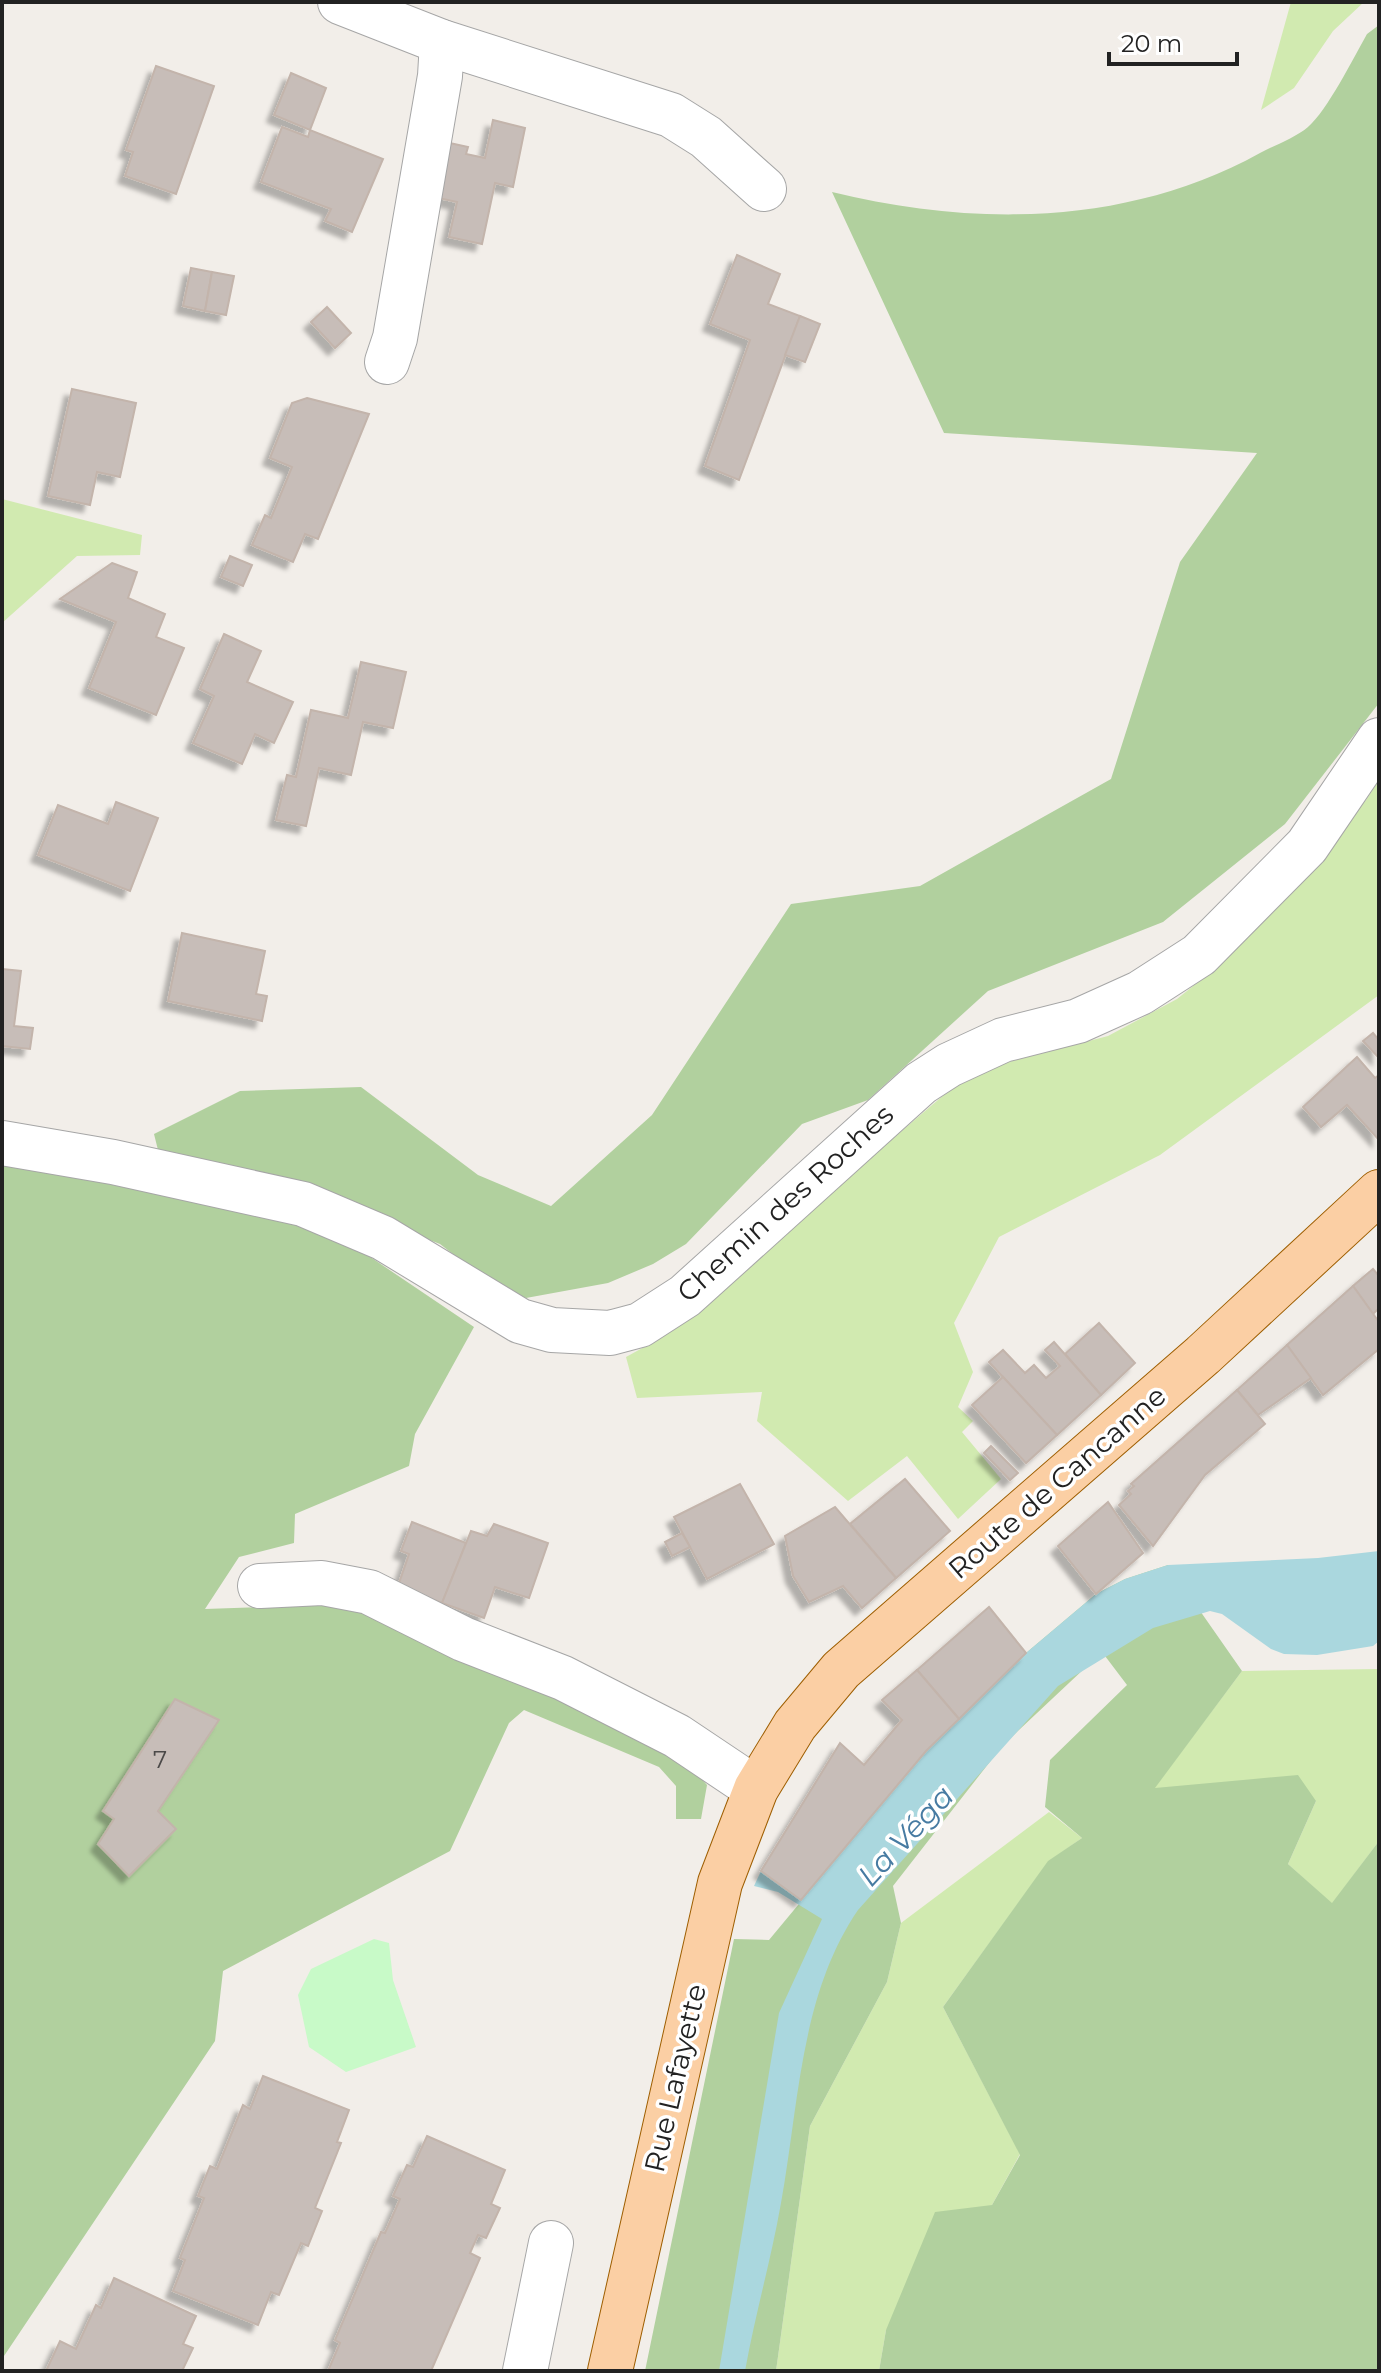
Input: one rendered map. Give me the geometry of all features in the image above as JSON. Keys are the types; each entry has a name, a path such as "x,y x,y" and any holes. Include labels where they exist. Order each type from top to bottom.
{"main road":[{"name":"Route de Cancanne","path":"756,1789 795,1725 841,1670 1203,1355 1379,1192"},
{"name":"Rue Lafayette","path":"610,2371 720,1883 756,1789"}],"street":[{"path":"340,2 442,42 671,115 706,137 764,189"},
{"path":"387,362 395,338 427,153 442,42"},
{"name":"Chemin des Roches","path":"2,1143 113,1162 303,1204 383,1238 497,1310 541,1327 610,1333 640,1325 685,1296 921,1083 949,1065 1003,1040 1078,1021 1140,993 1199,955 1307,846 1379,740"},
{"path":"260,1586 322,1583 369,1592 463,1639 563,1678 677,1736 756,1789"},
{"path":"525,2371 551,2243"}],"green space":[{"path":"1291,2 1364,2 1333,31 1294,88 1261,110"},
{"path":"1379,25 1379,703 1285,824 1163,922 988,991 868,1100 802,1124 686,1244 653,1264 608,1283 526,1298 481,1276 440,1244 297,1189 159,1154 154,1134 240,1091 361,1087 478,1175 551,1206 652,1115 791,904 920,886 1111,779 1180,562 1257,453 944,433 832,192 941,211 995,214 1050,213 1104,207 1158,195 1210,177 1308,127 1332,97 1367,34"},
{"path":"2,499 142,535 140,555 77,556 2,623"},
{"path":"1379,780 1379,995 1160,1155 999,1237 954,1323 973,1372 958,1407 973,1421 962,1432 1001,1479 958,1519 907,1456 848,1501 757,1421 762,1392 637,1398 626,1357 657,1340 952,1088 997,1065 1108,1036 1177,999 1218,966 1366,800"},
{"path":"2,1162 278,1219 354,1246 474,1327 415,1434 409,1466 295,1514 294,1543 239,1557 205,1609 348,1604 663,1735 707,1785 701,1819 676,1819 676,1786 659,1767 524,1710 509,1723 450,1851 223,1971 215,2041 2,2359"},
{"path":"1168,1565 1242,1671 1155,1788 1298,1775 1316,1801 1288,1864 1332,1903 1379,1841 1379,2371 879,2371 886,2330 935,2212 992,2205 1020,2155 943,2007 1048,1861 1082,1838 1045,1807 1050,1760 1127,1685 1102,1652 1003,1745 893,1886 901,1923 887,1982 810,2126 776,2371 645,2371 734,1939 769,1940 926,1751 1026,1653 1096,1594 1125,1579"},
{"path":"1379,1669 1379,1841 1332,1904 1288,1864 1316,1801 1154,1788 1242,1671"},
{"path":"1049,1812 1082,1838 1048,1862 943,2007 1020,2154 992,2205 886,2330 879,2371 776,2371 810,2126 887,1982 901,1923"},
{"path":"374,1939 389,1943 393,1980 416,2047 346,2072 309,2047 298,1995 311,1969"}],"water":[{"name":"La Véga","path":"1379,1551 1379,1641 1373,1646 1317,1655 1284,1654 1271,1649 1222,1614 1210,1611 1153,1628 1058,1686 858,1910 839,1943 813,2014 804,2051 777,2224 745,2371 719,2371 779,2013 822,1919 778,1892 754,1886 761,1871 801,1900 926,1751 1026,1653 1096,1594 1125,1579 1168,1565 1318,1558"}],"building":[{"path":"156,66 214,86 176,194 125,176 133,152 126,150"},
{"path":"291,73 326,88 310,130 274,115"},
{"path":"493,120 525,128 513,187 495,183 482,244 449,237 457,202 434,197 445,142 468,147 466,154 485,158"},
{"path":"282,127 308,137 310,130 383,159 352,232 325,221 331,209 261,182"},
{"path":"737,255 780,274 768,304 800,316 739,480 705,466 750,340 710,324"},
{"path":"191,268 212,272 205,311 183,306"},
{"path":"212,272 234,276 226,315 205,311"},
{"path":"327,307 351,333 335,348 311,322"},
{"path":"800,316 820,324 805,362 785,355"},
{"path":"72,389 136,403 120,477 97,472 90,505 48,496"},
{"path":"307,398 369,414 318,539 305,534 293,562 252,545 265,515 271,518 292,467 270,458 292,403"},
{"path":"230,556 252,565 243,586 221,577"},
{"path":"112,563 137,572 128,598 165,614 156,637 184,648 156,715 89,688 116,622 60,599"},
{"path":"224,634 261,651 247,682 293,702 274,743 255,734 242,764 193,743 214,696 200,689"},
{"path":"361,662 406,672 393,728 363,722 351,775 319,768 306,826 276,820 287,775 296,777 311,710 348,718"},
{"path":"116,802 158,818 130,891 38,855 58,805 108,824"},
{"path":"182,933 265,951 256,994 267,996 262,1021 168,1001"},
{"path":"2,969 21,971 14,1026 33,1028 30,1049 2,1046"},
{"path":"1373,1033 1379,1040 1379,1058 1363,1041"},
{"path":"1357,1057 1375,1078 1379,1075 1379,1140 1347,1105 1321,1127 1303,1107"},
{"path":"1373,1269 1379,1276 1379,1308 1373,1314 1353,1286"},
{"path":"1353,1286 1379,1322 1379,1349 1323,1395 1287,1345"},
{"path":"1099,1323 1135,1363 1101,1395 1065,1354"},
{"path":"1054,1342 1101,1395 1057,1435 989,1362 1003,1350 1025,1373 1034,1365 1046,1378 1060,1366 1045,1350"},
{"path":"1287,1345 1311,1378 1258,1415 1237,1390"},
{"path":"1003,1377 1057,1435 1026,1463 972,1405"},
{"path":"1237,1390 1265,1424 1205,1475 1153,1546 1119,1505 1131,1494 1128,1491 1134,1486 1131,1484"},
{"path":"991,1446 1018,1473 1010,1480 984,1453"},
{"path":"905,1479 950,1531 896,1578 850,1524"},
{"path":"740,1484 774,1544 707,1579 674,1517"},
{"path":"1108,1502 1143,1553 1096,1594 1058,1546"},
{"path":"835,1507 896,1578 862,1608 843,1586 809,1602 793,1576 785,1536"},
{"path":"412,1522 466,1543 442,1603 398,1586 409,1554 401,1551"},
{"path":"494,1524 548,1543 529,1598 495,1587 484,1618 442,1603 471,1531 487,1536"},
{"path":"682,1533 690,1547 672,1556 665,1542"},
{"path":"989,1607 1026,1653 959,1719 917,1670"},
{"path":"917,1670 959,1719 926,1751 801,1900 761,1871 840,1743 864,1765 902,1720 882,1700"},
{"path":"175,1699 219,1720 158,1811 176,1829 129,1876 98,1844 114,1819 103,1811"},
{"path":"263,2076 349,2110 337,2142 341,2143 315,2208 322,2211 308,2246 301,2243 279,2295 271,2292 258,2325 173,2291 185,2260 180,2258 204,2198 198,2196 210,2166 217,2169 243,2105 250,2109"},
{"path":"427,2136 505,2170 491,2204 500,2208 486,2238 478,2235 470,2253 480,2258 431,2371 328,2371 340,2343 335,2340 381,2232 385,2233 400,2199 393,2196 407,2165 413,2167"},
{"path":"114,2278 196,2316 183,2344 193,2348 182,2371 46,2371 60,2341 76,2349 96,2305 101,2308"}]}
